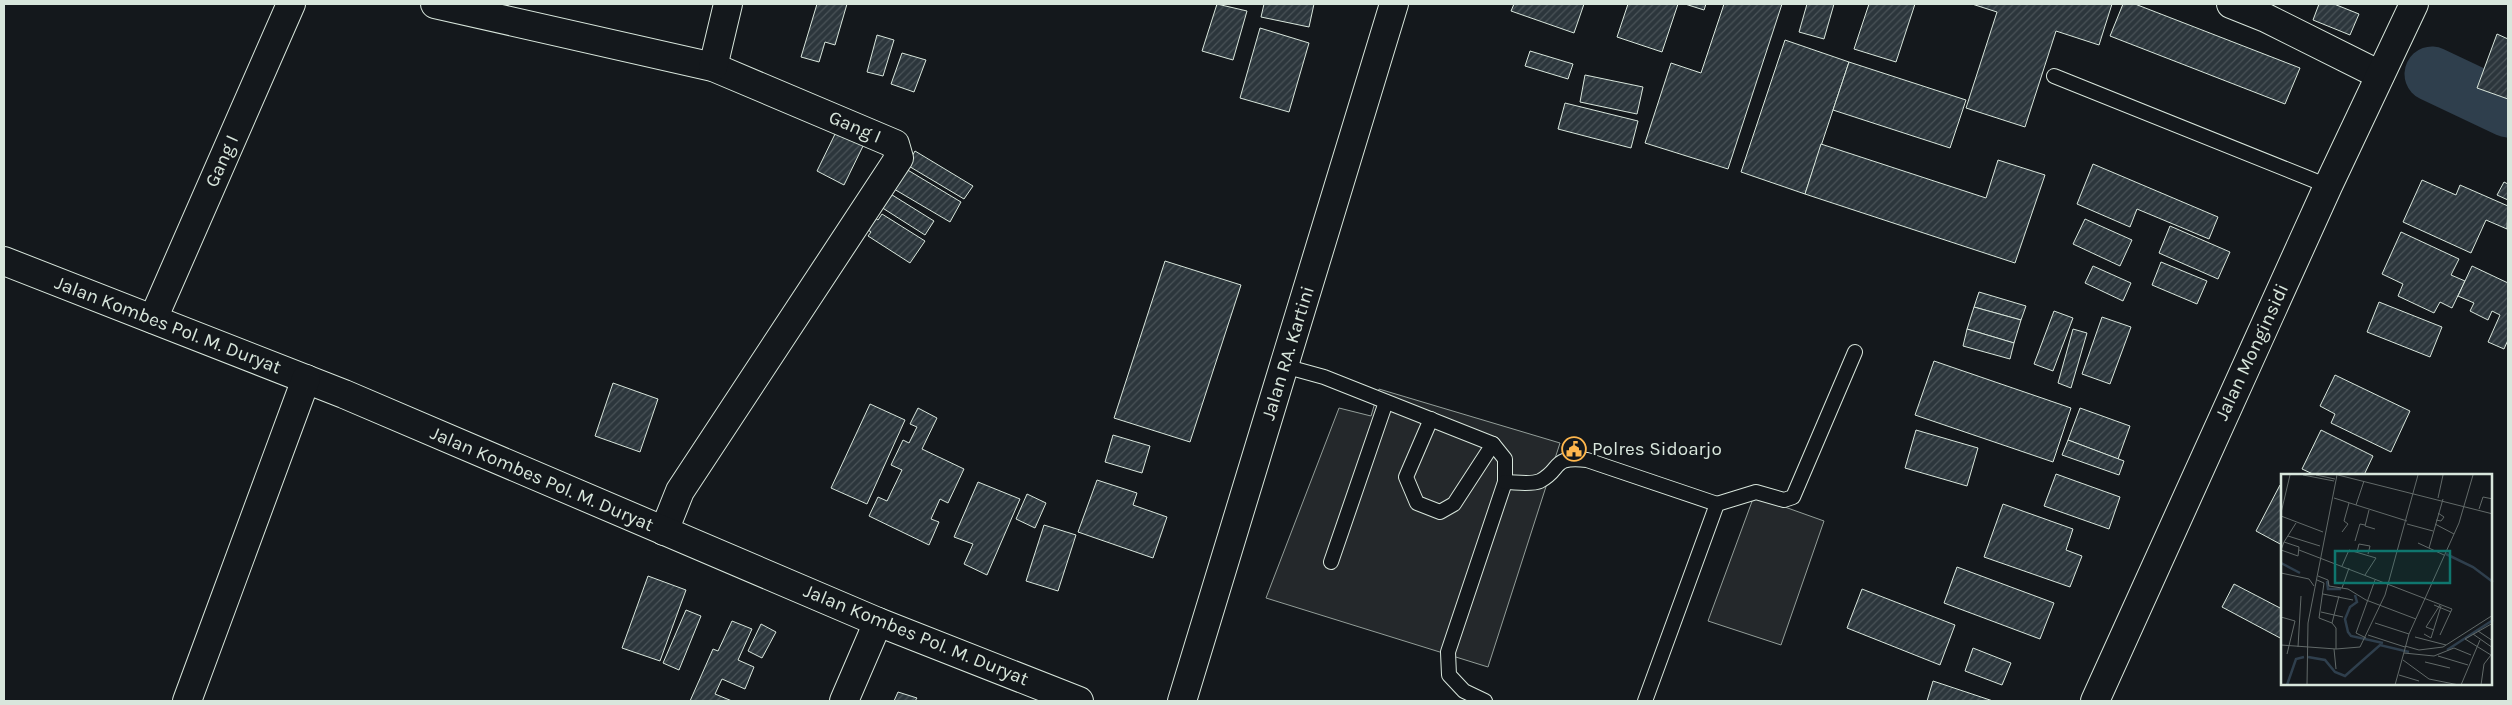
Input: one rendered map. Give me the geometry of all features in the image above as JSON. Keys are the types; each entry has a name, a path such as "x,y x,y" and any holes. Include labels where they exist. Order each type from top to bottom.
{"street":[{"name":"Gang I","path":"153,318 291,4"},
{"name":"Gang I","path":"435,4 474,9 714,66 895,144 899,158 680,491 664,531"},
{"path":"714,66 728,4"},
{"name":"Jalan RA. Kartini","path":"1182,701 1394,4"},
{"path":"2231,4 2266,18 2380,75"},
{"name":"Jalan Monginsidi","path":"2095,701 2328,186 2414,4"},
{"name":"Jalan Kombes Pol. M. Duryat","path":"4,261 306,379 878,622 1079,701"},
{"path":"187,701 306,379"},
{"path":"844,701 878,622"}],"lane":[{"path":"2054,76 2328,186"},
{"path":"1505,482 1535,483 1542,480 1559,463 1570,458 1587,460 1717,504 1756,492 1784,500 1793,497 1855,352"},
{"path":"1284,366 1324,377 1493,444 1505,458 1505,482 1448,652 1449,675 1464,691 1485,701"},
{"path":"1331,562 1386,402"},
{"path":"1431,419 1406,478 1418,502 1440,512 1454,504 1493,444"},
{"path":"1645,701 1717,504"}],"shaded area":[{"path":"1379,389 1560,443 1488,667 1266,598 1339,408 1371,416"},
{"path":"1754,496 1824,521 1781,645 1708,621"}],"building":[{"path":"817,4 847,4 835,45 825,42 819,62 801,57"},
{"path":"1217,4 1247,11 1233,60 1202,51"},
{"path":"1264,4 1314,4 1309,27 1261,17"},
{"path":"1514,4 1584,4 1574,33 1511,11"},
{"path":"1628,4 1678,4 1662,52 1617,37"},
{"path":"1685,4 1706,4 1704,10"},
{"path":"1724,4 1782,4 1728,169 1645,143 1671,63 1701,73"},
{"path":"1807,4 1834,4 1824,39 1799,32"},
{"path":"1869,4 1915,4 1896,62 1854,49"},
{"path":"1972,4 2112,4 2099,45 2056,31 2025,127 1966,108 1997,12"},
{"path":"2123,4 2135,4 2300,68 2285,104 2110,36"},
{"path":"2319,4 2334,4 2359,14 2350,35 2313,20"},
{"path":"1260,28 1309,43 1289,112 1240,98"},
{"path":"2497,34 2508,39 2508,99 2477,88"},
{"path":"877,35 894,40 883,76 867,72"},
{"path":"1785,40 1849,62 1805,194 1741,172"},
{"path":"1530,51 1573,64 1568,79 1525,66"},
{"path":"902,53 926,60 914,92 891,84"},
{"path":"1849,62 1966,100 1950,148 1833,110"},
{"path":"1585,75 1643,87 1637,114 1580,102"},
{"path":"1565,103 1638,121 1631,148 1558,129"},
{"path":"837,130 864,144 844,185 817,171"},
{"path":"1821,144 1986,198 1998,160 2045,175 2015,263 1805,194"},
{"path":"915,151 973,186 964,199 907,165"},
{"path":"2093,164 2218,217 2209,239 2137,209 2130,227 2077,204"},
{"path":"906,169 961,202 950,222 894,189"},
{"path":"2422,180 2456,195 2460,185 2508,206 2507,229 2486,220 2471,253 2403,222"},
{"path":"2504,182 2508,184 2508,200 2497,195"},
{"path":"889,193 934,221 925,235 881,207"},
{"path":"869,214 878,220 882,214 925,241 910,263 868,236 871,232 861,225"},
{"path":"2085,219 2132,240 2120,266 2073,244"},
{"path":"2170,226 2230,252 2218,279 2159,253"},
{"path":"2401,232 2459,259 2451,275 2465,281 2452,308 2440,302 2434,313 2398,296 2403,284 2382,274"},
{"path":"1165,261 1241,285 1190,442 1114,418"},
{"path":"2161,262 2207,281 2197,304 2152,285"},
{"path":"2093,266 2131,283 2123,301 2085,283"},
{"path":"2472,266 2508,283 2508,340 2504,349 2488,342 2500,315 2492,311 2488,320 2470,311 2474,303 2458,296"},
{"path":"1979,292 2026,306 2021,320 1974,307"},
{"path":"2379,302 2442,327 2430,357 2367,332"},
{"path":"1974,307 2021,320 2014,343 1967,329"},
{"path":"2054,311 2073,318 2053,371 2034,364"},
{"path":"2102,317 2131,327 2110,384 2082,374"},
{"path":"1967,329 2014,343 2010,359 1963,346"},
{"path":"2073,329 2087,333 2071,388 2058,383"},
{"path":"1934,361 2071,408 2053,462 1915,415"},
{"path":"2335,375 2410,411 2391,452 2331,423 2335,414 2320,406"},
{"path":"613,383 658,399 640,452 595,436"},
{"path":"870,404 905,420 867,504 831,488"},
{"path":"918,408 937,418 922,449 964,469 948,503 940,499 931,519 939,522 929,545 869,516 878,497 887,501 902,470 891,465 903,440 909,443 917,427 910,424"},
{"path":"2080,408 2130,426 2118,459 2068,440"},
{"path":"1916,430 1978,448 1967,486 1905,468"},
{"path":"2321,430 2373,456 2364,474 2313,474 2302,469"},
{"path":"1113,435 1150,446 1142,473 1105,462"},
{"path":"2068,440 2124,461 2119,475 2062,455"},
{"path":"2056,474 2120,497 2109,529 2044,506"},
{"path":"1097,480 1137,493 1133,505 1167,517 1153,558 1078,532"},
{"path":"978,482 1020,499 987,575 964,564 973,544 954,537"},
{"path":"2280,485 2281,486 2281,544 2256,531"},
{"path":"1027,494 1046,503 1035,528 1016,519"},
{"path":"2003,504 2073,529 2066,550 2082,556 2070,587 1984,557"},
{"path":"1044,525 1076,535 1058,591 1026,581"},
{"path":"1957,567 2054,603 2040,639 1944,603"},
{"path":"648,576 686,590 660,661 622,648"},
{"path":"2234,584 2281,608 2281,638 2222,607"},
{"path":"1862,589 1955,625 1940,665 1847,628"},
{"path":"686,610 701,616 679,670 663,663"},
{"path":"732,621 752,629 738,660 754,667 745,689 722,679 715,694 732,701 690,701 713,649 718,651"},
{"path":"761,624 776,632 762,658 748,651"},
{"path":"1973,648 2011,663 2002,685 1965,671"},
{"path":"1933,681 1993,701 1927,701"},
{"path":"898,692 917,698 915,701 894,701"}],"waterway":[{"path":"2432,74 2508,110"}],"place":[{"name":"Polres Sidoarjo","path":"1574,449"}]}
